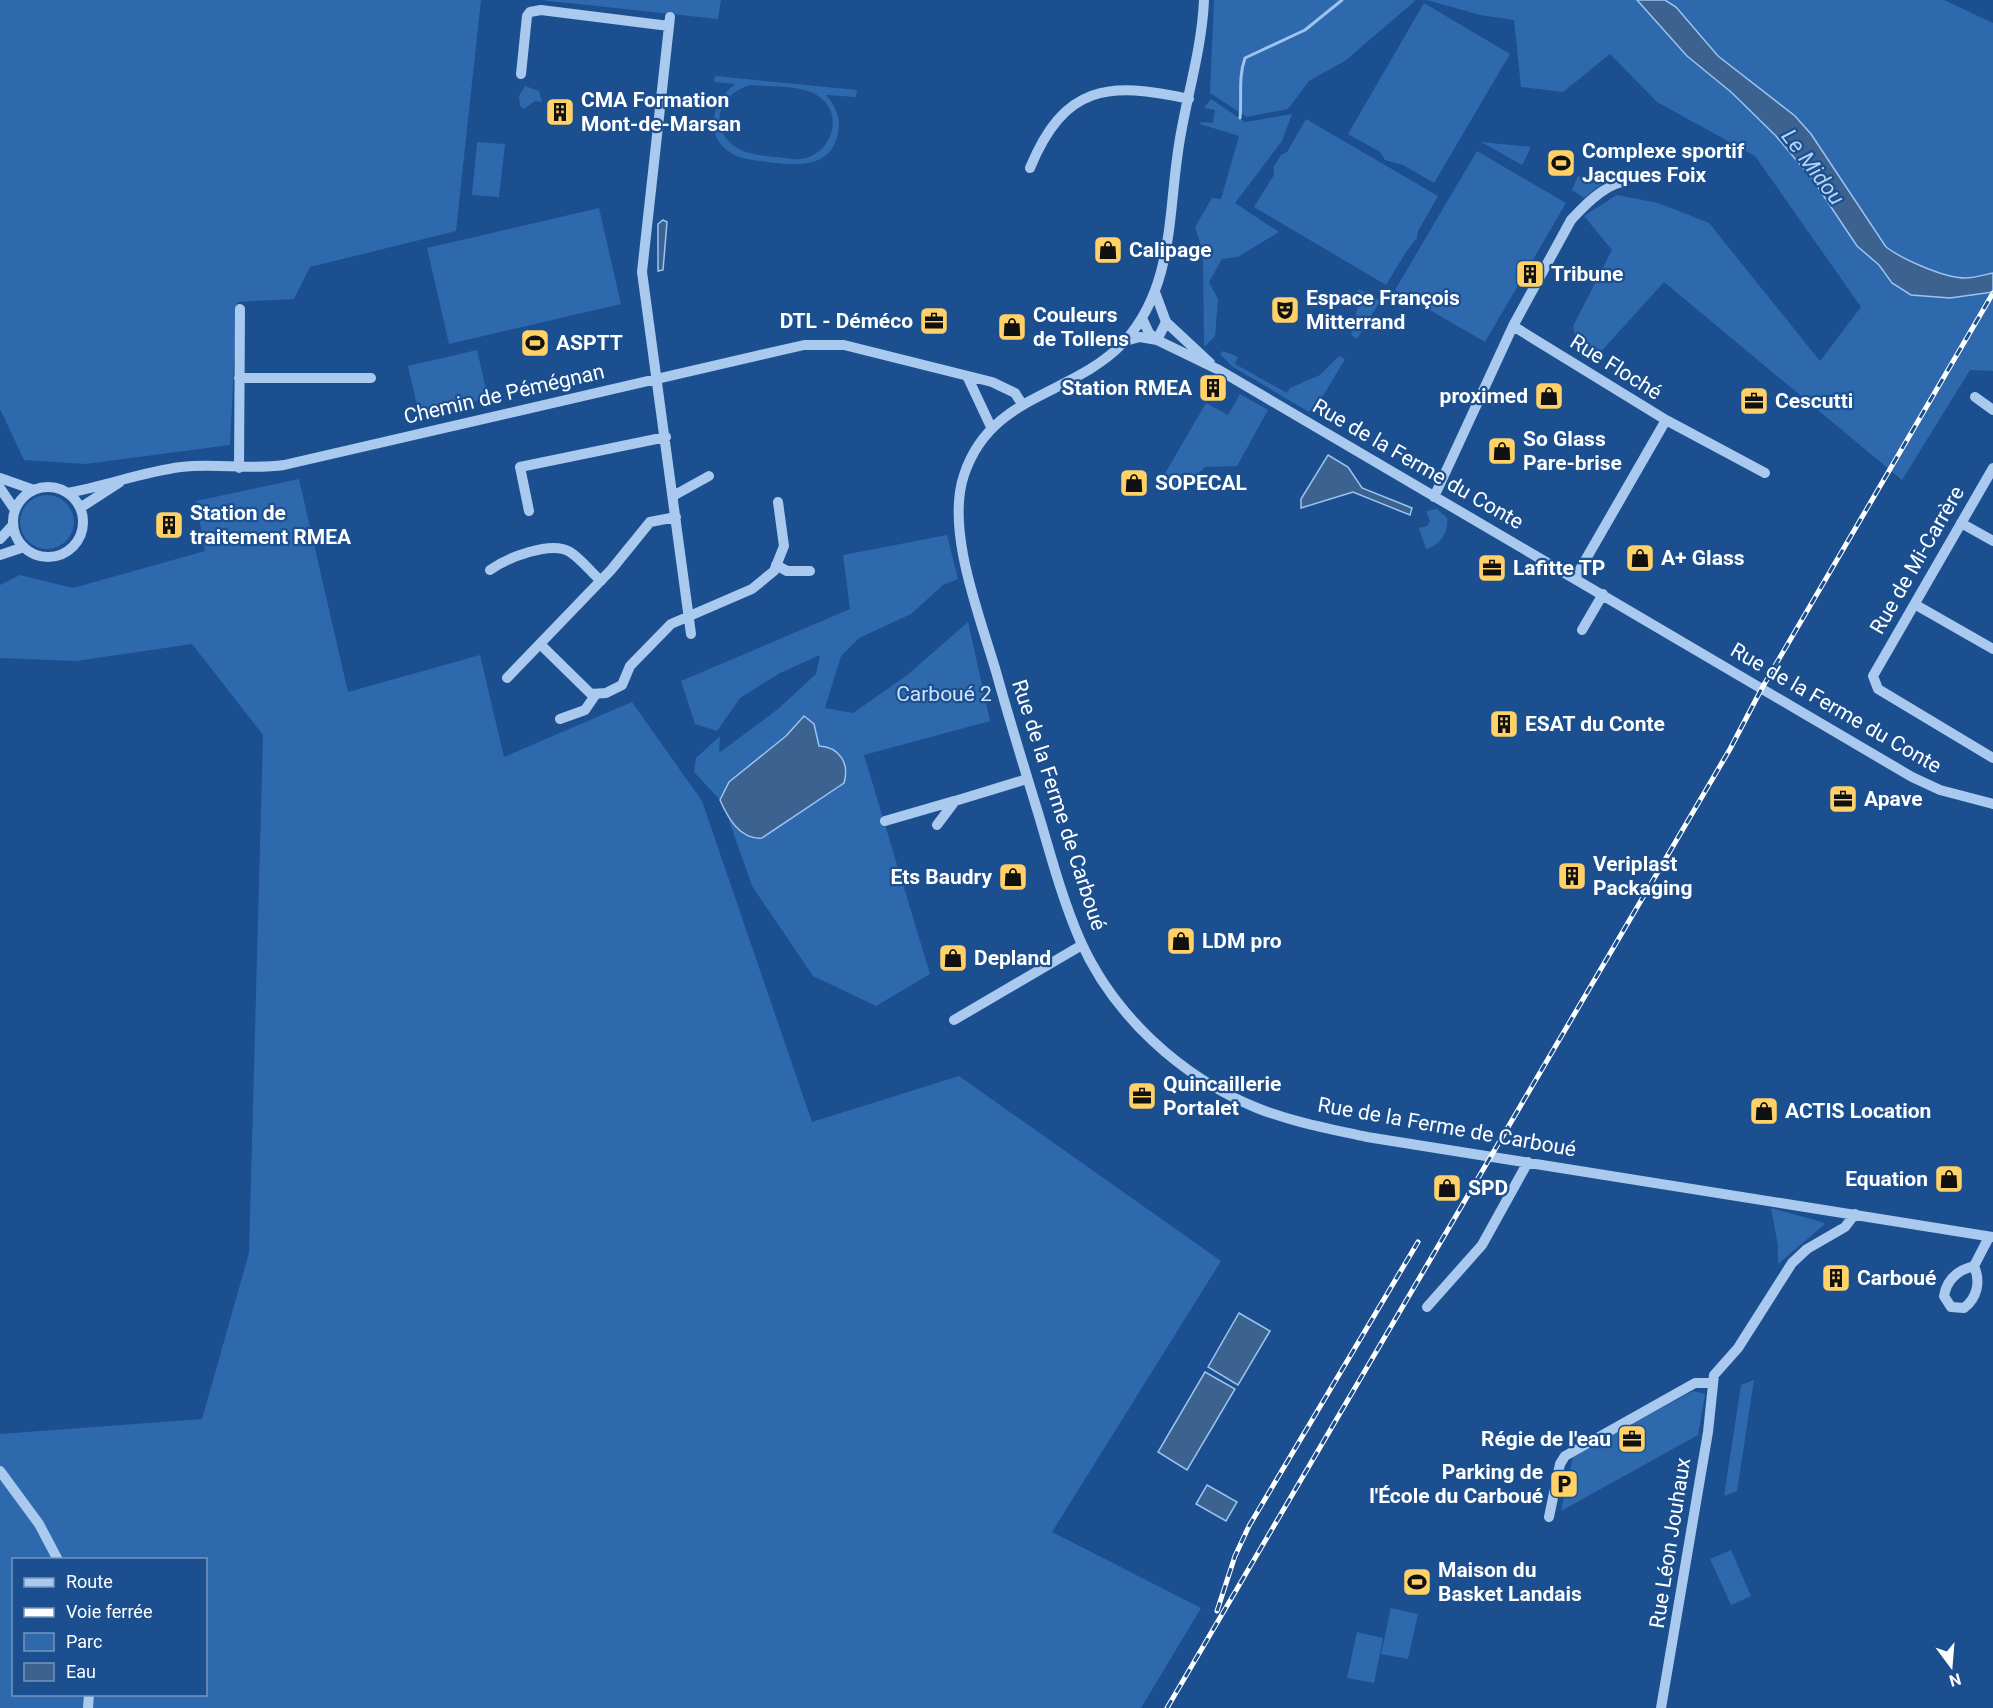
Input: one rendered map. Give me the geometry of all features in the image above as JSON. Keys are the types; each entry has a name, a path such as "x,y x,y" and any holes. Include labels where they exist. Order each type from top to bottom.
{"street":[{"path":"1157,340 1166,322 1155,318 1142,318 1155,292 1166,257 1180,135 1200,48 1202,0"},
{"path":"521,74 527,16 530,12 541,10 669,21 642,272 691,634"},
{"path":"1030,168 1041,142 1059,118 1080,98 1110,91 1148,91 1189,99"},
{"path":"1434,497 1513,326 1571,220 1583,207 1615,184 1622,182"},
{"name":"Rue de la Ferme du Conte","path":"1155,292 1166,322 1215,368"},
{"path":"239,468 240,309"},
{"name":"Rue de la Ferme du Conte","path":"1142,318 1145,327 1157,340"},
{"name":"Rue de la Ferme de Carboué","path":"1142,318 1124,341 1093,367 1022,404 991,427 976,445 964,473 959,493 959,532 1060,890 1082,945 1103,983 1120,1005 1173,1059 1217,1088 1247,1103 1300,1121 1367,1137 1991,1237"},
{"name":"Rue Floché","path":"1513,326 1666,420 1575,578"},
{"name":"Rue de la Ferme du Conte","path":"1124,341 1140,337 1157,340 1215,368 1912,777 1940,790 1993,804"},
{"name":"Chemin de Pémégnan","path":"67,493 126,478 184,467 239,468 284,465 804,345 844,345 1004,386 1015,393 1022,404"},
{"path":"239,378 371,378"},
{"path":"968,378 991,427"},
{"path":"1975,397 1993,410"},
{"path":"1666,420 1765,473"},
{"path":"529,511 519,462 666,437"},
{"name":"Rue de Mi-Carrère","path":"1993,468 1916,605 1874,671 1873,681 1878,689 1993,758"},
{"path":"673,496 692,493 710,476"},
{"path":"0,478 34,490 57,488 67,493 80,508 83,529 73,547 62,555 48,557 35,554 24,547 16,537 13,525 15,510 23,498 34,490"},
{"name":"Chemin de Pémégnan","path":"80,508 126,478"},
{"path":"0,488 15,510"},
{"path":"541,645 591,694 606,693 622,685 630,666 671,624 752,589 776,565 784,546 778,502"},
{"path":"507,678 601,581 650,522 676,517"},
{"path":"1961,523 1993,542"},
{"path":"0,539 13,525"},
{"path":"490,570 504,560 553,546 569,551 601,581"},
{"path":"0,555 24,547"},
{"path":"776,565 787,571 810,571"},
{"path":"1582,630 1603,594"},
{"path":"1916,605 1993,649"},
{"path":"560,719 585,710 596,694"},
{"path":"885,821 1027,779"},
{"path":"937,825 955,801"},
{"path":"954,1020 1082,945"},
{"path":"1427,1307 1482,1245 1527,1162"},
{"path":"1830,1235 1838,1212"},
{"path":"1549,1517 1560,1464 1565,1456 1718,1369 1738,1348 1792,1263 1807,1249 1845,1227 1855,1214"},
{"path":"1974,1266 1991,1237"},
{"name":"Rue Léon Jouhaux","path":"1661,1708 1710,1421 1713,1383 1718,1369"},
{"path":"1695,1383 1713,1383"},
{"path":"0,1471 39,1524 57,1558"}],"green space":[{"path":"0,0 481,0 456,231 310,267 294,299 237,302 230,445 85,464 24,460 0,409"},
{"path":"540,0 721,0 718,19"},
{"path":"1214,0 1416,0 1345,61 1309,81 1288,109 1247,117 1210,93"},
{"path":"1427,0 1944,0 1993,23 1993,371 1970,370 1902,480 1664,282 1597,356 1587,355 1577,349 1573,326 1612,250 1584,216 1617,195 1658,203 1709,223 1820,361 1861,307 1755,156 1657,102 1610,54 1563,92 1521,87 1514,20 1480,15"},
{"path":"1424,3 1510,54 1434,183 1403,165 1385,160 1380,152 1348,134"},
{"path":"715,76 857,90 856,97 826,95 836,110 839,125 837,137 826,155 808,163 788,164 744,158 731,153 722,146 716,137 714,118 721,99 735,84 714,82","holes":["751,85 801,89 815,94 825,102 831,112 833,124 831,135 825,145 817,153 806,158 793,159 751,154 739,149 729,141 722,132 720,113 731,96"]},
{"path":"525,86 539,91 542,102 535,101 524,109 520,106 519,96"},
{"path":"1211,99 1245,122 1292,114 1282,141 1235,203 1279,232 1238,257 1222,259 1209,282 1218,299 1215,336 1204,347 1203,252 1195,227 1212,198 1221,199 1239,136 1200,124 1201,122 1213,123 1215,110 1204,108"},
{"path":"1306,119 1438,196 1418,231 1417,238 1386,285 1254,207 1274,175 1274,166 1281,155 1287,152"},
{"path":"477,142 505,144 499,197 472,195"},
{"path":"1481,142 1531,147 1522,165"},
{"path":"1477,151 1566,203 1485,342 1395,290"},
{"path":"1595,174 1603,179 1603,183 1584,198 1572,190 1578,176 1591,182"},
{"path":"599,208 621,304 449,344 427,248"},
{"path":"1358,289 1380,301 1357,339 1351,335 1359,301"},
{"path":"477,350 488,398 419,414 408,366"},
{"path":"1223,351 1238,357 1235,364 1287,393 1290,388 1320,375 1339,356 1345,359 1317,406 1309,412 1233,367 1220,354"},
{"path":"1240,394 1268,410 1237,466 1205,467 1179,492 1160,482 1206,403 1228,415"},
{"path":"299,479 348,692 480,655 504,757 632,702 702,801 812,1122 959,1076 1221,1261 1052,1532 1201,1608 1141,1708 0,1708 0,1434 202,1419 249,1253 263,735 192,644 76,661 0,658 0,585 20,575 73,588 205,551 196,501"},
{"path":"42,495 52,495 62,499 70,507 74,522 70,537 62,545 52,549 42,549 32,545 24,537 20,527 20,517 24,507 32,499"},
{"path":"1437,509 1447,518 1447,528 1435,545 1426,549 1419,528 1427,526 1430,521 1426,511"},
{"name":"Carboué 2","path":"947,535 958,579 943,585 911,614 859,638 841,656 825,708 853,713 906,676 968,622 990,721 864,755 930,974 876,1006 813,976 752,886 726,812 744,835 762,838 840,787 847,773 838,754 819,747 802,717 786,736 729,782 720,800 694,772 696,758 720,736 719,753 778,709 816,674 820,655 780,673 740,698 717,731 695,724 681,681 850,609 843,555"},
{"path":"1771,1208 1825,1224 1778,1264 1778,1246"},
{"path":"1754,1380 1737,1491 1724,1496 1741,1385"},
{"path":"1693,1391 1705,1394 1698,1435 1561,1511 1573,1457 1621,1430 1629,1446 1640,1441 1631,1424"},
{"path":"1731,1550 1751,1596 1731,1605 1710,1559"},
{"path":"1391,1608 1418,1614 1408,1659 1381,1654"},
{"path":"1357,1632 1383,1638 1374,1683 1347,1678"}],"water":[{"name":"Le Midou","path":"1637,0 1665,0 1676,7 1718,56 1795,116 1811,134 1886,247 1912,262 1946,275 1968,278 1993,273 1993,292 1950,298 1911,295 1892,283 1879,265 1857,246 1813,180 1776,136 1731,92 1687,56"},
{"path":"663,220 667,222 663,270 658,271 658,224"},
{"path":"1328,455 1348,467 1362,488 1412,508 1410,515 1353,492 1301,508 1301,499"},
{"path":"804,716 814,724 819,746 832,749 841,757 845,769 844,783 762,838 754,838 741,832 727,814 720,800 729,782 786,736"},
{"path":"1239,1313 1270,1331 1238,1385 1208,1367"},
{"path":"1205,1372 1235,1389 1187,1470 1158,1452"},
{"path":"1207,1485 1237,1502 1226,1521 1196,1504"}],"waterway":[{"path":"1240,118 1241,80 1245,58 1305,30 1342,0"}],"railway":[{"path":"1167,1708 1730,749 1762,688 1993,293"},
{"path":"1217,1611 1235,1556 1249,1526 1418,1242"}],"place":[{"name":"CMA Formation Mont-de-Marsan","path":"560,112"},
{"name":"Complexe sportif Jacques Foix","path":"1561,163"},
{"name":"Calipage","path":"1108,250"},
{"name":"Tribune","path":"1530,274"},
{"name":"Espace François Mitterrand","path":"1285,310"},
{"name":"DTL - Déméco","path":"934,321"},
{"name":"Couleurs de Tollens","path":"1012,327"},
{"name":"ASPTT","path":"535,343"},
{"name":"Station RMEA","path":"1213,388"},
{"name":"proximed","path":"1549,396"},
{"name":"Cescutti","path":"1754,401"},
{"name":"So Glass Pare-brise","path":"1502,451"},
{"name":"SOPECAL","path":"1134,483"},
{"name":"Station de traitement RMEA","path":"169,525"},
{"name":"A+ Glass","path":"1640,558"},
{"name":"Lafitte TP","path":"1492,568"},
{"name":"ESAT du Conte","path":"1504,724"},
{"name":"Apave","path":"1843,799"},
{"name":"Veriplast Packaging","path":"1572,876"},
{"name":"Ets Baudry","path":"1013,877"},
{"name":"LDM pro","path":"1181,941"},
{"name":"Depland","path":"953,958"},
{"name":"Quincaillerie Portalet","path":"1142,1096"},
{"name":"ACTIS Location","path":"1764,1111"},
{"name":"Equation","path":"1949,1179"},
{"name":"SPD","path":"1447,1188"},
{"name":"Carboué","path":"1836,1278"},
{"name":"Régie de l'eau","path":"1632,1439"},
{"name":"Parking de l'École du Carboué","path":"1564,1484"},
{"name":"Maison du Basket Landais","path":"1417,1582"}]}
